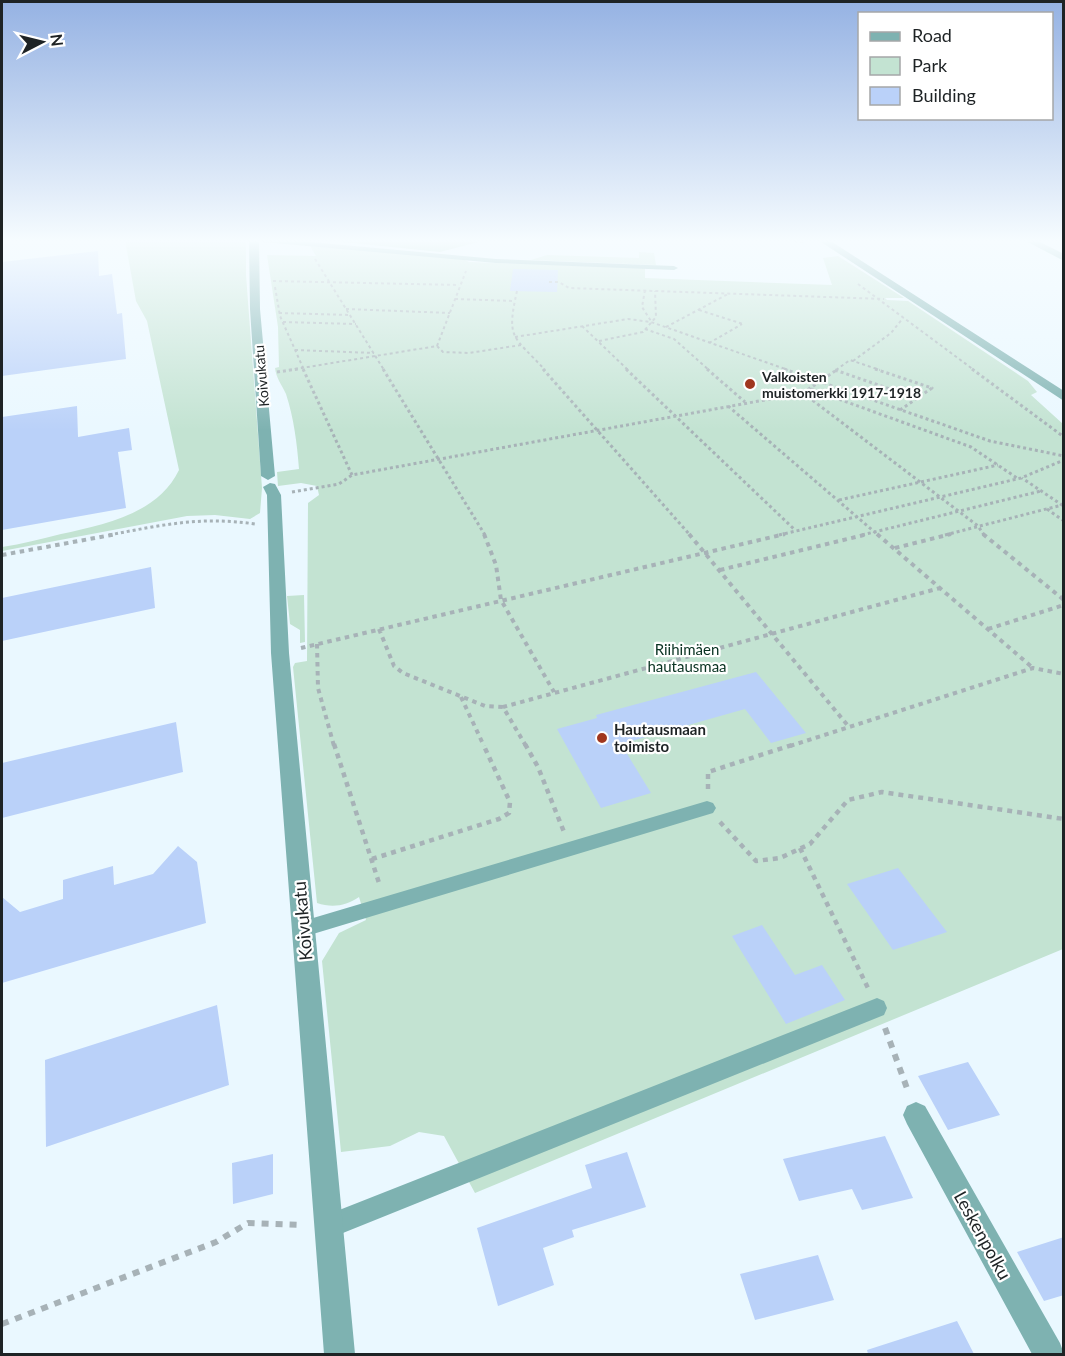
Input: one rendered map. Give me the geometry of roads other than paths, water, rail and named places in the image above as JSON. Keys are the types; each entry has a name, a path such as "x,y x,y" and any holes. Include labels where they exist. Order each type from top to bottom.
{"street":[{"name":"Koivukatu","path":"256,303 275,523 280,652 340,1354"},
{"path":"923,303 1064,397"},
{"name":"Leskenpolku","path":"916,1114 1049,1354"}],"lane":[{"path":"303,929 707,808"},
{"path":"328,1227 877,1008"}],"place":[{"name":"Valkoisten muistomerkki 1917-1918","path":"750,384"},
{"name":"Hautausmaan toimisto","path":"602,738"}],"park label":[{"name":"Riihimäen hautausmaa","path":"687,658"}]}
